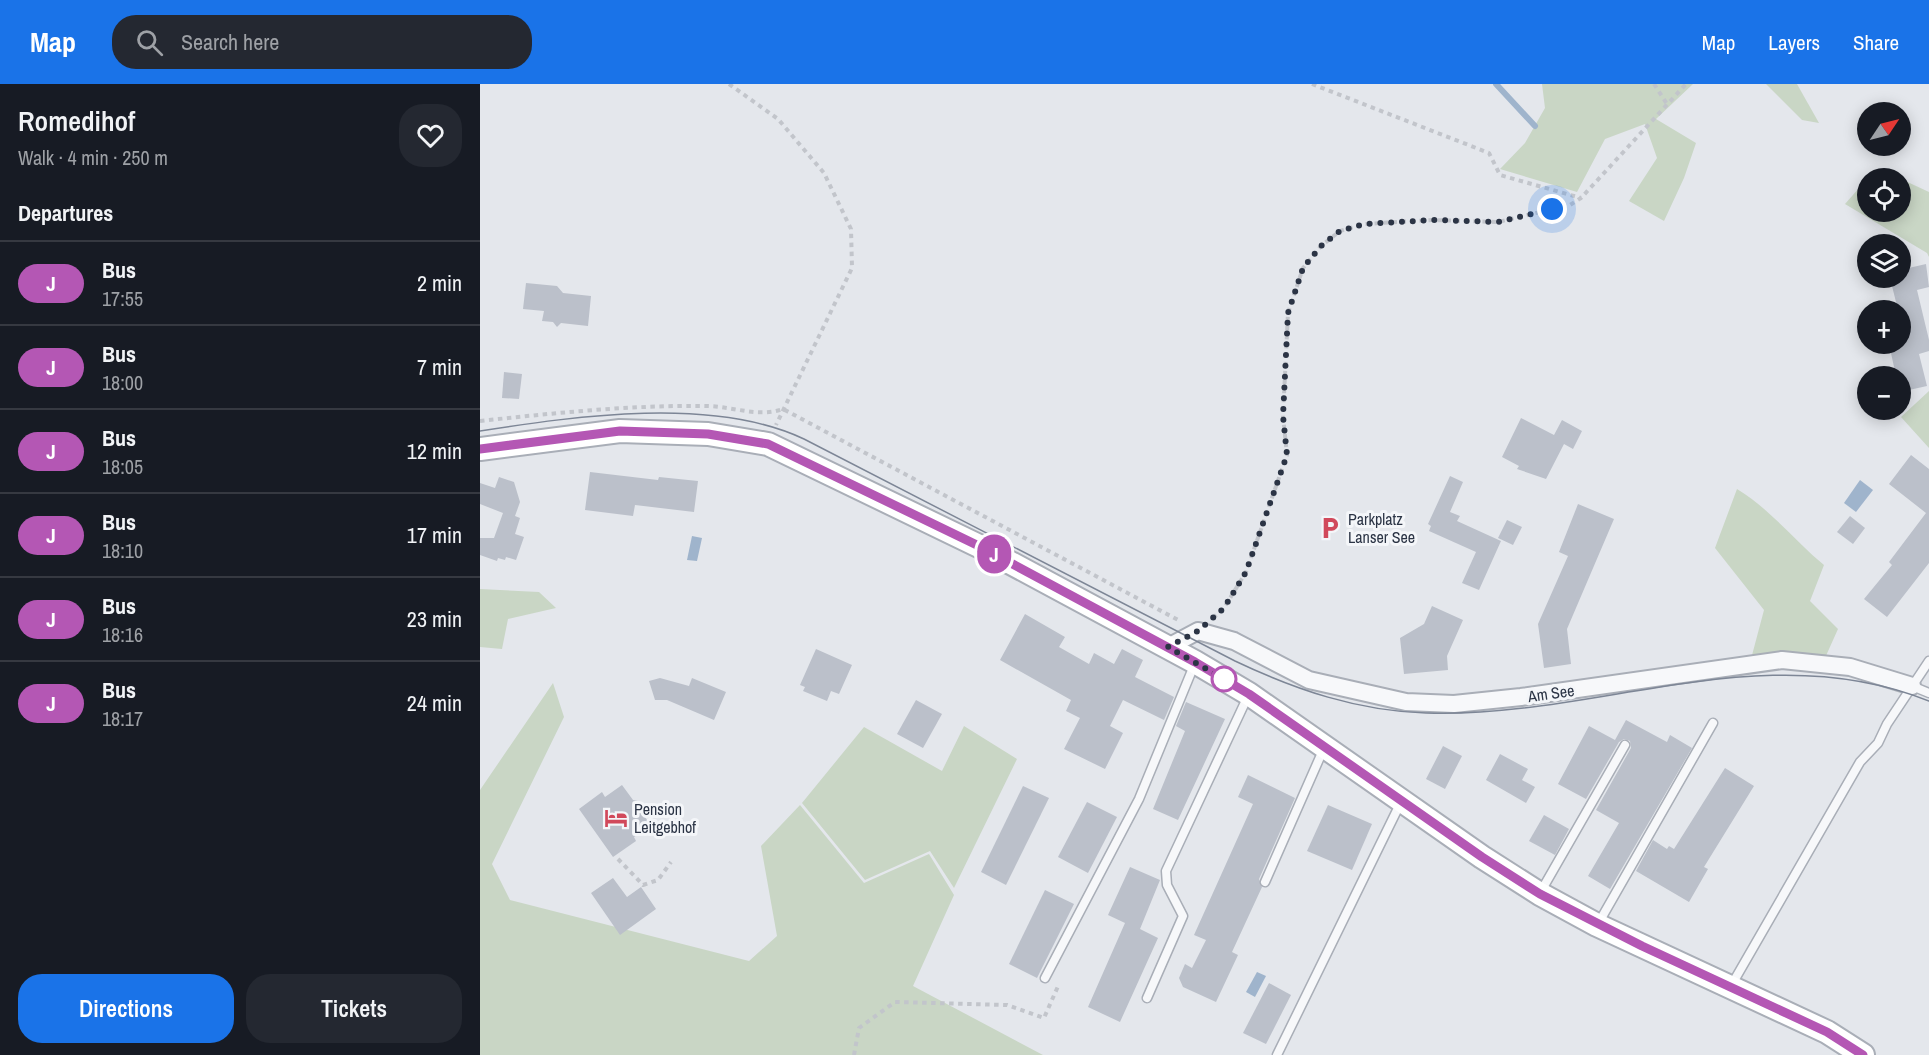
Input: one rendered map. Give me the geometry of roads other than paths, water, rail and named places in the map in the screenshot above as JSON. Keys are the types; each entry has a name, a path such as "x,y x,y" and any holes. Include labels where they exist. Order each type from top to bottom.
{"main road":[{"path":"480,449 620,431 708,434 768,444 981,547 1195,662 1249,694 1401,801 1540,894 1598,925 1827,1032 1863,1055"}],"street":[{"name":"Am See","path":"1168,647 1198,631 1234,641 1309,680 1406,702 1454,704 1521,697 1782,660 1850,667 1912,686"}],"lane":[{"path":"1731,986 1860,762 1878,743 1887,724 1929,661"},
{"path":"1046,978 1139,799 1195,662"},
{"path":"1912,686 1929,693"},
{"path":"1147,998 1183,916 1167,885 1166,871 1249,694"},
{"path":"1598,925 1713,723"},
{"path":"1540,894 1625,745"},
{"path":"1265,882 1324,747"},
{"path":"1277,1055 1401,801"}],"water":[{"path":"1860,480 1873,490 1856,512 1844,503"},
{"path":"692,536 702,538 697,561 687,560"},
{"path":"1257,972 1266,976 1255,997 1246,992"}],"waterway":[{"path":"1496,84 1535,126"}],"tram line":[{"path":"480,431 559,420 644,413 729,418 768,426 804,439 1235,661 1304,690 1376,708 1426,713 1489,711 1553,704 1679,684 1741,677 1804,675 1867,683 1929,701"}],"place":[{"name":"Parkplatz Lanser See","path":"1330,528"},
{"name":"Pension Leitgebhof","path":"616,818"}]}
